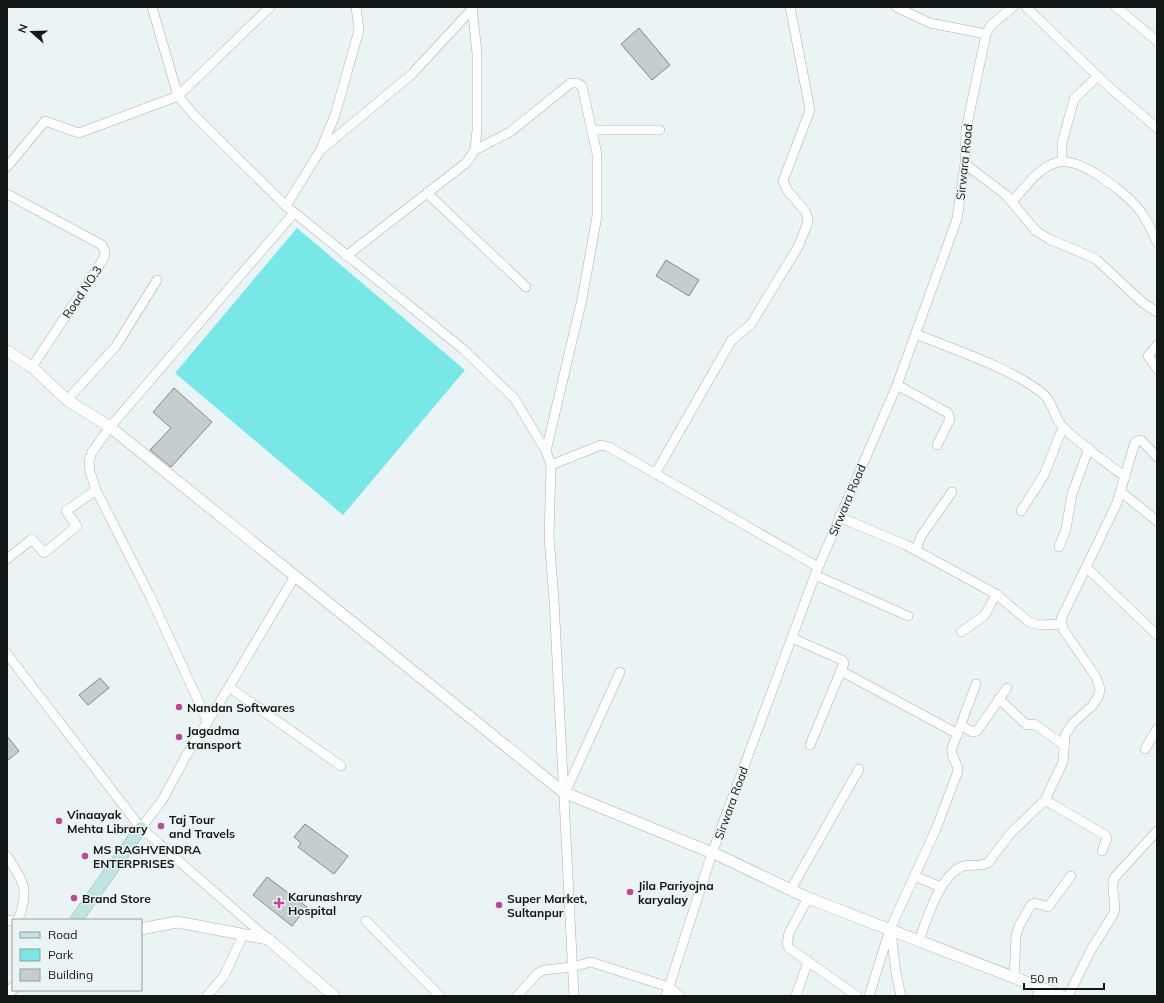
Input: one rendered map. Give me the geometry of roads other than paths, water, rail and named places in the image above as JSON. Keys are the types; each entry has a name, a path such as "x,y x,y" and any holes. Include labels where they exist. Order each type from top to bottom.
{"main road":[{"path":"77,919 141,828"}],"street":[{"path":"152,7 178,96 194,115 294,213 463,349 490,373 514,398 546,451 551,465 549,537 554,600 574,996"},
{"path":"7,168 45,121 79,133 178,96 270,7"},
{"path":"286,206 322,149 334,115 359,30 356,7"},
{"path":"655,474 731,341 751,324 761,309 798,247 807,225 805,211 787,190 783,181 810,110 790,7"},
{"path":"896,7 930,23 986,34"},
{"name":"Sirwara Road","path":"667,992 712,853 817,571 897,385 957,219 965,164 966,130 986,34 991,25 1013,7"},
{"path":"1026,7 1098,76 1157,128"},
{"path":"1116,7 1157,41"},
{"path":"322,149 412,74 473,8"},
{"path":"473,8 477,53 477,130 475,150"},
{"path":"1062,161 1062,143 1074,99 1098,76"},
{"path":"346,256 466,163 475,150 510,132 571,83 577,83 582,86 597,154 597,216 582,299 546,451"},
{"path":"591,130 660,130"},
{"path":"1012,202 1045,169 1054,163 1062,161 1073,163 1105,179 1117,188 1140,211 1157,242"},
{"path":"965,164 1012,202 1036,231 1049,239 1096,259 1143,303 1157,312"},
{"path":"427,193 526,287"},
{"name":"Road NO.3","path":"7,194 102,245 105,252 104,258 32,367"},
{"path":"208,722 150,596 96,490 89,462 92,452 110,427 294,213"},
{"path":"67,400 116,346 157,280"},
{"path":"916,334 994,366 1041,392 1048,400 1054,415 1063,427 1125,477"},
{"path":"1157,345 1148,356 1157,369"},
{"path":"7,351 32,367 67,400 110,427 564,793 712,853 808,898 1014,978 1039,993 1062,996"},
{"path":"897,385 948,413 950,416 950,419 937,445"},
{"path":"1021,511 1044,475 1063,427"},
{"path":"919,940 942,887 963,866 988,863 1010,834 1035,812 1045,800 1063,762 1064,738 1068,729 1096,701 1100,689 1096,677 1062,624 1061,619 1087,568 1121,492 1135,442 1141,440 1157,457"},
{"path":"551,465 601,445 609,447 817,571 908,616"},
{"path":"1059,547 1066,529 1072,494 1089,448"},
{"path":"7,559 32,539 44,553 77,526 66,511 96,490"},
{"path":"916,550 921,536 952,492"},
{"path":"1121,492 1157,521"},
{"path":"839,517 916,550 996,594 1029,622 1042,625 1062,624"},
{"path":"1087,568 1157,635"},
{"path":"141,828 163,798 186,756 229,687 294,576"},
{"path":"960,632 985,615 996,594"},
{"path":"792,638 842,660 844,663 842,671 810,745"},
{"path":"7,654 141,828 334,996"},
{"path":"842,671 960,730 972,732 977,731 1007,688"},
{"path":"564,793 620,672"},
{"path":"869,996 890,929 936,829 958,771 958,766 951,753 976,684"},
{"path":"229,687 341,766"},
{"path":"999,699 1026,725 1034,724 1064,745"},
{"path":"1145,749 1157,728"},
{"path":"791,889 859,769"},
{"path":"1045,800 1105,835 1107,838 1102,851"},
{"path":"1068,996 1091,950 1114,913 1115,909 1112,888 1114,878 1156,836"},
{"path":"7,856 21,878 25,892 24,904 18,919"},
{"path":"914,876 942,887"},
{"path":"1014,978 1016,936 1019,926 1031,904 1035,903 1048,907 1070,876"},
{"path":"808,898 789,933 787,944 789,948 857,996"},
{"path":"366,920 440,996"},
{"path":"142,929 177,922 268,939"},
{"path":"890,929 896,973 901,996"},
{"path":"207,996 224,976 243,934"},
{"path":"516,996 538,973 544,970 572,967 591,962 680,996"},
{"path":"796,996 808,962"}],"place":[{"name":"Nandan Softwares","path":"179,707"},
{"name":"Jagadma transport","path":"179,737"},
{"name":"Vinaayak Mehta Library","path":"59,821"},
{"name":"Taj Tour and Travels","path":"161,826"},
{"name":"MS RAGHVENDRA ENTERPRISES","path":"85,856"},
{"name":"Jila Pariyojna karyalay","path":"630,892"},
{"name":"Brand Store","path":"74,898"},
{"name":"Karunashray Hospital","path":"279,903"},
{"name":"Super Market, Sultanpur","path":"499,905"}]}
